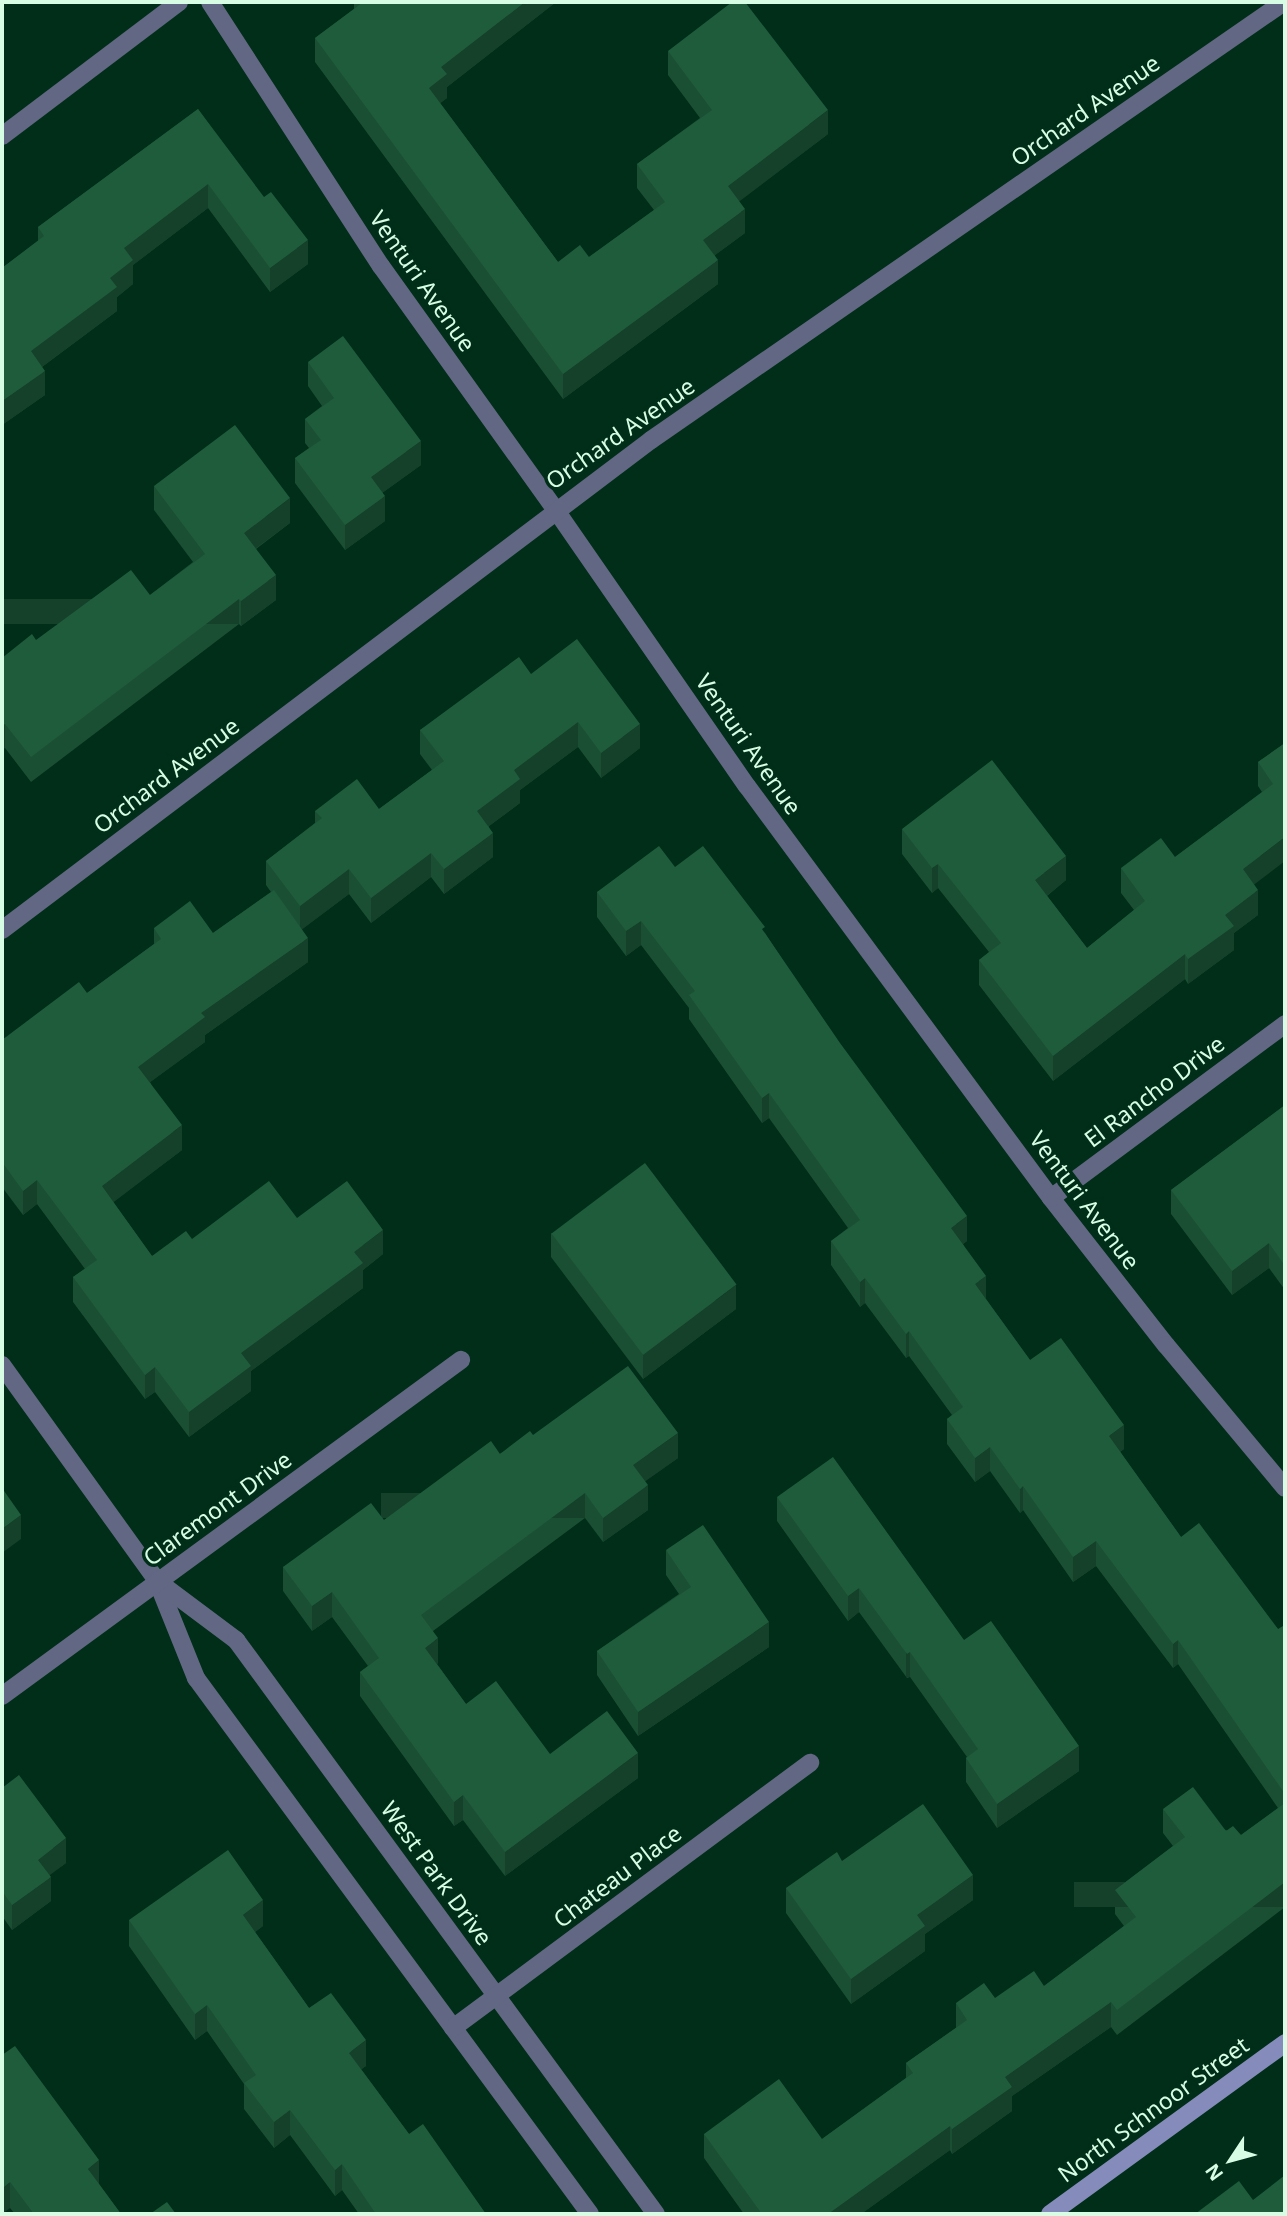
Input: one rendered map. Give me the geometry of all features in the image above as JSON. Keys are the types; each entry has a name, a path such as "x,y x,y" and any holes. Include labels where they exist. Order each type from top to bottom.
{"street":[{"path":"2,136 179,2"},
{"name":"Venturi Avenue","path":"210,2 381,266 555,509 747,786 1051,1198 1166,1345 1285,1488"},
{"name":"Orchard Avenue","path":"2,930 555,509 1284,2"},
{"name":"El Rancho Drive","path":"1051,1198 1285,1024"},
{"name":"Claremont Drive","path":"2,1696 461,1360"},
{"name":"West Park Drive","path":"2,1365 158,1581 196,1678 590,2214"},
{"name":"West Park Drive","path":"158,1581 236,1640 656,2214"},
{"name":"Chateau Place","path":"453,2028 810,1763"},
{"name":"North Schnoor Street","path":"1050,2214 1285,2043"}],"building":[{"path":"361,2 525,2 441,67 447,74 429,88 558,262 580,245 589,257 665,202 637,164 712,110 668,51 732,2 745,2 828,110 728,186 745,209 703,240 718,260 563,374 315,38"},
{"path":"198,109 264,197 271,192 308,240 270,268 208,184 124,248 133,260 110,278 117,287 31,351 45,371 2,401 2,268 44,236 38,227"},
{"path":"343,336 421,441 371,477 385,496 345,525 295,458 321,440 305,419 334,398 308,362"},
{"path":"235,425 290,498 244,533 276,575 241,601 239,599 31,757 5,724 2,726 2,658 32,634 36,640 131,570 150,595 205,554 154,486"},
{"path":"577,639 640,724 601,753 578,722 514,770 520,779 477,811 493,833 444,869 431,853 371,898 349,869 300,906 266,861 322,818 315,811 357,779 379,809 444,761 420,730 519,657 531,674"},
{"path":"1285,743 1285,837 1243,869 1258,890 1225,915 1234,926 1188,959 1185,954 1053,1056 979,960 1001,943 938,864 932,868 902,829 992,760 1066,856 1035,880 1087,948 1145,901 1121,868 1161,838 1175,857 1273,784 1258,762"},
{"path":"659,846 675,867 703,846 765,927 762,929 840,1043 967,1216 951,1228 986,1276 975,1284 1030,1360 1061,1338 1124,1425 1109,1436 1181,1537 1199,1523 1278,1629 1283,1626 1285,1629 1285,1794 1178,1640 1173,1644 1096,1541 1073,1557 1023,1486 1020,1489 990,1447 975,1458 947,1419 963,1407 909,1331 906,1334 865,1278 860,1282 831,1241 860,1220 769,1093 762,1098 689,995 695,991 641,921 626,931 597,892"},
{"path":"274,890 308,938 201,1013 205,1017 138,1067 182,1125 102,1186 152,1256 186,1231 192,1239 269,1181 297,1218 347,1181 383,1230 354,1252 363,1263 241,1353 251,1366 189,1412 155,1367 145,1375 73,1277 97,1260 37,1180 23,1191 2,1162 2,1040 79,982 87,993 161,939 154,928 190,901 213,933"},
{"path":"1285,1105 1285,1266 1269,1243 1232,1271 1171,1190"},
{"path":"645,1163 736,1284 643,1355 552,1233"},
{"path":"628,1366 678,1433 633,1465 648,1485 603,1518 585,1493 421,1615 438,1638 425,1648 466,1704 496,1681 550,1754 607,1711 638,1753 505,1852 463,1795 454,1802 360,1672 379,1658 332,1592 312,1606 283,1567 371,1503 384,1520 491,1441 500,1454 530,1431 533,1435"},
{"path":"833,1457 964,1640 991,1621 1079,1746 997,1804 966,1758 978,1749 910,1652 907,1654 859,1588 848,1596 777,1497"},
{"path":"2,1488 21,1515 2,1529"},
{"path":"703,1525 769,1622 638,1712 597,1651 691,1587 666,1550"},
{"path":"19,1775 66,1838 38,1860 51,1877 12,1905 2,1891 2,1788"},
{"path":"1193,1787 1226,1831 1233,1826 1241,1835 1285,1803 1285,1882 1117,2010 1111,2002 1005,2077 1012,2087 952,2129 950,2126 828,2214 762,2214 704,2134 779,2079 822,2139 913,2073 906,2063 967,2020 956,2003 984,1983 995,1998 1034,1971 1044,1986 1136,1917 1115,1890 1185,1837 1163,1809"},
{"path":"923,1804 973,1875 917,1915 925,1926 851,1979 786,1888 837,1852 842,1861"},
{"path":"228,1850 263,1900 243,1915 309,2008 331,1993 366,2040 349,2053 409,2134 423,2124 486,2214 376,2214 342,2164 335,2170 290,2110 274,2122 244,2083 256,2075 207,2005 195,2014 129,1920"},
{"path":"15,2046 99,2160 88,2169 121,2214 34,2214 10,2182 2,2189 2,2055"},
{"path":"1285,2175 1285,2214 1195,2214 1239,2181 1253,2200"},
{"path":"167,2202 176,2214 150,2214"}]}
